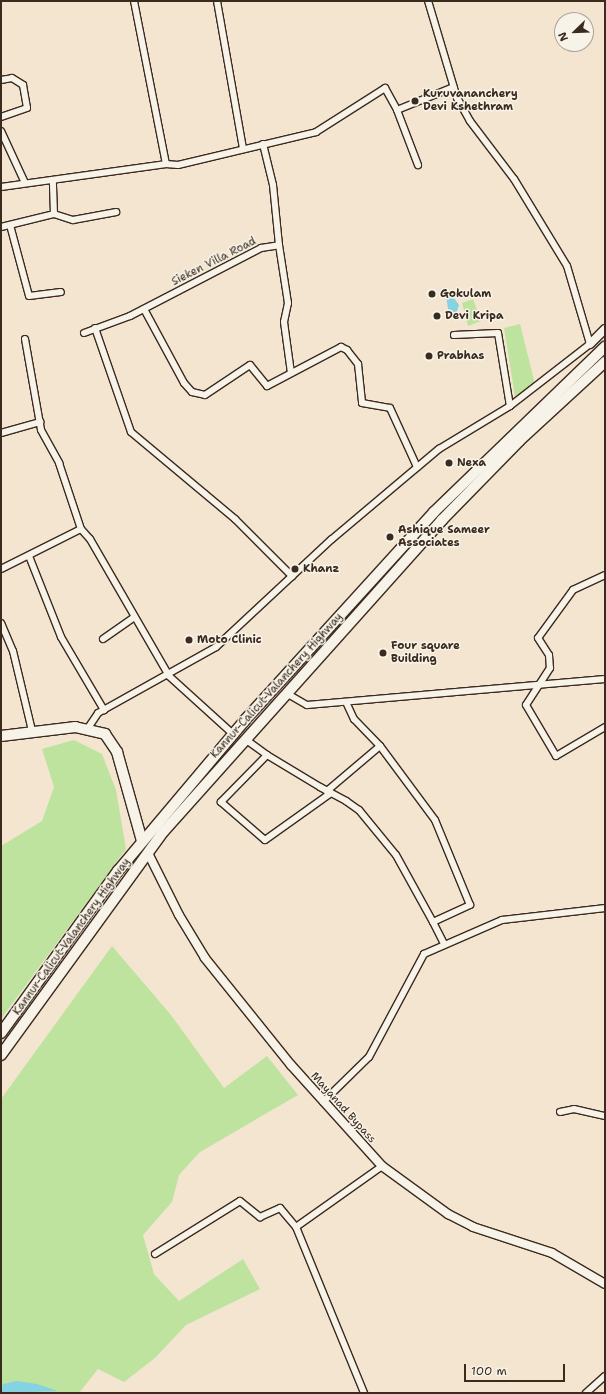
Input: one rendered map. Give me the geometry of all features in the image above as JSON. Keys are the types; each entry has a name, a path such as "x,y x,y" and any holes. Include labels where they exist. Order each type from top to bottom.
{"main road":[{"name":"Kannur-Calicut-Valanchery Highway","path":"1,1033 142,841 233,734 434,512 605,347"},
{"name":"Kannur-Calicut-Valanchery Highway","path":"1,1055 148,853 245,739 442,520 604,365"},
{"path":"1,736 32,731 88,728 105,734 117,752 142,841"}],"street":[{"path":"134,1 166,164"},
{"path":"224,1 217,2 243,149"},
{"path":"428,1 454,88 470,121 514,179 566,266 590,344"},
{"path":"1,80 12,78 23,85 27,108 1,117"},
{"path":"1,187 166,164 178,164 316,132 385,88 397,110 418,165"},
{"path":"397,110 454,88"},
{"path":"1,131 25,183"},
{"path":"263,144 273,185 279,245 288,303 284,322 290,373"},
{"path":"53,180 54,214"},
{"path":"1,227 54,214 73,220 116,212"},
{"path":"10,225 29,296 61,292"},
{"name":"Sieken Villa Road","path":"84,333 144,309 261,248 279,245"},
{"path":"144,309 184,383 192,392 206,395 250,365 267,386 341,347 347,350 358,364 362,403 390,408 417,467"},
{"path":"95,328 131,432 235,519 292,576"},
{"path":"88,728 104,710 169,676 216,647 292,576 439,449 510,406 590,344 605,329"},
{"path":"454,336 498,333 510,406"},
{"path":"25,339 40,422 59,462 81,529 90,539 169,676 233,734"},
{"path":"1,433 40,422"},
{"path":"1,569 81,529"},
{"path":"29,556 60,637 104,710"},
{"path":"605,576 573,590 538,638 549,655 550,668 536,685 526,705 556,756 605,727"},
{"path":"103,639 134,617"},
{"path":"1,623 13,651 32,731"},
{"path":"286,693 307,705 605,679"},
{"path":"346,702 354,719 380,746 435,820 470,905 433,922"},
{"path":"245,739 267,755 360,810 386,840 444,944"},
{"path":"267,755 221,802 265,840 329,792 380,746"},
{"name":"Mayanad Bypass","path":"148,853 179,915 205,958 323,1102 382,1166 448,1214 473,1227 552,1253 605,1284"},
{"path":"323,1102 369,1057 424,954 473,930 502,920 605,908"},
{"path":"560,1112 574,1109 605,1116"},
{"path":"296,1227 382,1166"},
{"path":"155,1254 240,1201 260,1217 280,1208 296,1227 364,1393"},
{"path":"586,1393 605,1376"}],"green space":[{"path":"473,299 481,321 468,326 462,303"},
{"path":"520,324 534,380 533,385 515,396 504,328"},
{"path":"74,740 102,754 116,790 126,849 1,1019 1,846 42,821 54,787 42,749"},
{"path":"112,946 171,1015 224,1088 267,1056 298,1095 200,1152 179,1175 172,1202 143,1235 154,1274 179,1301 243,1259 260,1289 186,1325 155,1358 124,1382 98,1369 79,1393 1,1393 1,1099"}],"water":[{"path":"451,294 459,305 456,314 448,309 446,295"},
{"path":"17,1381 37,1384 58,1391 1,1393 3,1384"}],"place":[{"name":"Kuruvananchery Devi Kshethram","path":"415,101"},
{"name":"Gokulam","path":"432,294"},
{"name":"Devi Kripa","path":"437,316"},
{"name":"Prabhas","path":"429,356"},
{"name":"Nexa","path":"449,463"},
{"name":"Ashique Sameer Associates","path":"390,537"},
{"name":"Khanz","path":"295,569"},
{"name":"Moto Clinic","path":"189,640"},
{"name":"Four square Building","path":"383,653"}]}
